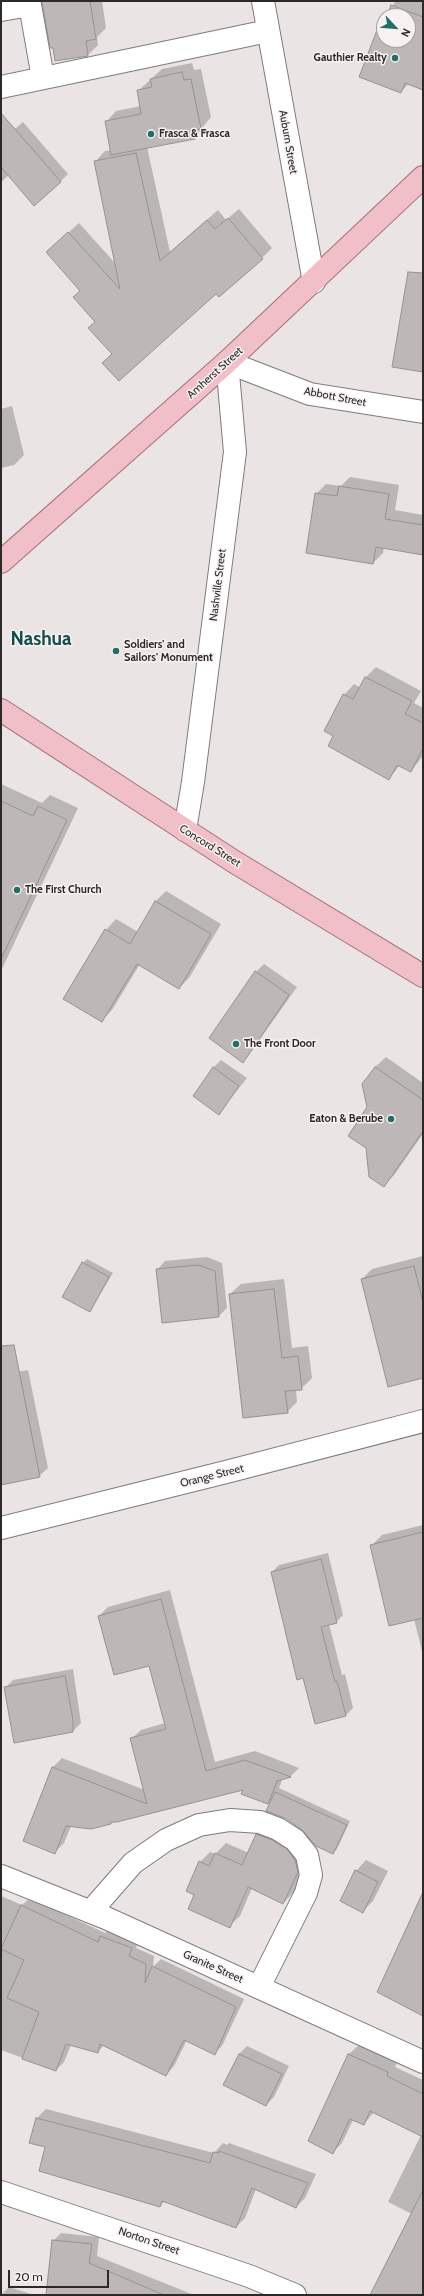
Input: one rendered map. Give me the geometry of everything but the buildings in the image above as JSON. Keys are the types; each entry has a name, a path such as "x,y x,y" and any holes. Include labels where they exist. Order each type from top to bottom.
{"main road":[{"name":"Amherst Street","path":"1,562 227,362 314,282 423,177"},
{"name":"Concord Street","path":"1,710 184,830 423,976"}],"street":[{"name":"Auburn Street","path":"263,1 314,282"},
{"path":"1,10 30,5 43,78"},
{"path":"1,87 268,32"},
{"name":"Abbott Street","path":"227,362 310,394 423,412"},
{"name":"Nashville Street","path":"184,830 193,782 235,452 227,362"},
{"name":"Orange Street","path":"1,1528 423,1421"},
{"path":"90,1912 133,1863 166,1840 198,1825 230,1820 260,1822 278,1829 295,1840 307,1855 311,1875 306,1893 259,1988"},
{"name":"Granite Street","path":"1,1876 90,1912 423,2062"},
{"name":"Norton Street","path":"1,2192 249,2276 295,2295"}],"place":[{"name":"Gauthier Realty","path":"395,58"},
{"name":"Frasca & Frasca","path":"151,134"},
{"name":"Soldiers' and Sailors' Monument","path":"116,651"},
{"name":"The First Church","path":"17,890"},
{"name":"The Front Door","path":"236,1044"},
{"name":"Eaton & Berube","path":"391,1119"}],"district":[{"name":"Nashua","path":"41,639"}]}
